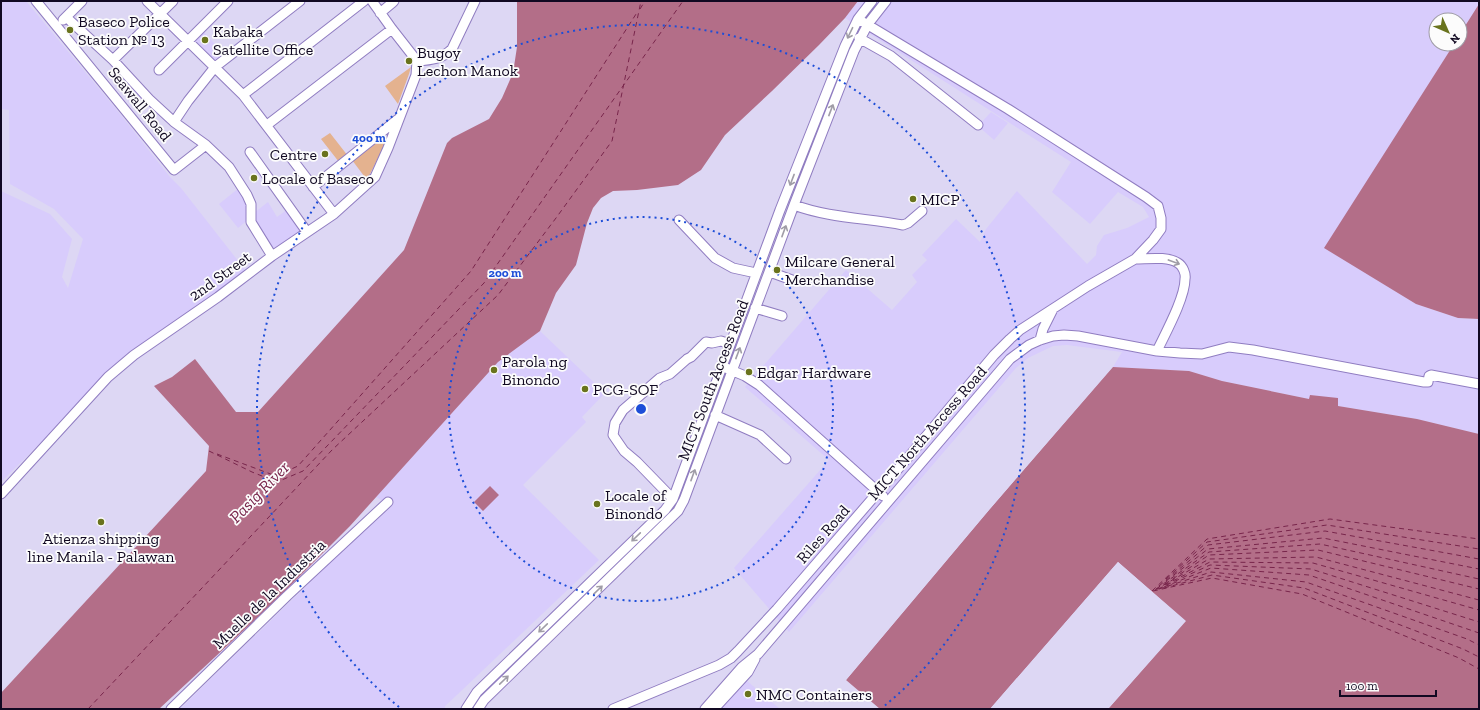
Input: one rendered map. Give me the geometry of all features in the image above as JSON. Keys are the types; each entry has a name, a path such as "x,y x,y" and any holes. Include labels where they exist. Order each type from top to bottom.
{"street":[{"path":"56,26 82,1"},
{"path":"147,1 243,94 334,214"},
{"path":"113,60 173,1"},
{"path":"215,15 228,1"},
{"path":"159,70 188,40 232,1"},
{"path":"174,122 188,101 215,67 300,1"},
{"path":"243,94 364,1"},
{"path":"372,1 417,61 440,58 452,49 475,1"},
{"path":"380,12 394,1"},
{"name":"MICT South Access Road","path":"466,709 477,692 664,510 673,499 755,277 845,46 858,19 872,1"},
{"name":"MICT South Access Road","path":"478,709 484,700 678,511 684,500 794,205 859,38 886,1"},
{"name":"Seawall Road","path":"39,2 56,26 174,170 206,145"},
{"path":"66,17 79,27 113,60 149,99 174,122 206,145 228,167 247,196 252,211 251,222 272,256"},
{"path":"858,19 1008,110 1158,206 1161,218 1161,229 1135,259"},
{"path":"267,125 392,29"},
{"path":"859,38 891,56 978,125"},
{"name":"2nd Street","path":"1,494 108,377 134,355 218,297 272,256 334,214 375,177 416,75 417,61"},
{"path":"313,186 399,118"},
{"path":"250,152 307,232"},
{"path":"802,154 813,157"},
{"path":"794,205 806,210 823,214 903,225 908,224 922,211"},
{"path":"679,220 715,258 765,283"},
{"path":"1135,259 1162,259 1179,263 1185,271 1186,279 1180,301 1157,352"},
{"name":"Riles Road","path":"613,709 719,665 731,658 777,609 1010,338 1053,308 1135,259"},
{"path":"770,272 792,280"},
{"path":"755,308 782,316"},
{"path":"1040,340 1043,328 1053,308"},
{"path":"1020,330 1029,345"},
{"name":"MICT North Access Road","path":"706,709 742,667 758,654 1010,359 1029,345 1040,340 1053,336 1078,336 1157,352 1202,354 1230,347 1242,348 1424,382 1428,382 1429,376 1431,375 1479,384"},
{"path":"673,499 637,462 624,451 613,434 615,423 627,406 660,378 670,374 691,357 706,342 712,343 721,341 730,344"},
{"path":"722,366 745,376 760,385 888,500"},
{"path":"715,415 760,435 786,460"},
{"name":"Muelle de la Industria","path":"171,709 304,580 388,502"},
{"name":"MICT North Access Road","path":"714,709 748,672 758,654"}],"shaded area":[{"path":"1,1 26,1 116,109 170,177 181,188 246,271 127,357 1,482 1,191 50,214 72,239 62,277 68,288 83,239 54,209 10,184 9,110 1,109"},
{"path":"858,1 1479,1 1479,4 1468,21 1468,12 1428,12 1428,52 1449,52 1325,248 1416,304 1458,318 1479,319 1479,434 1417,419 1338,406 1338,398 1309,399 1222,381 1189,371 1113,367 1122,352 1067,345 1053,346 1028,358 1016,368 789,632 734,568 829,460 745,387 846,270 892,310 917,282 912,275 927,260 922,255 956,219 980,242 986,229 1017,191 1087,264 1096,255 1097,246 1104,235 1127,228 1149,217 1143,207 1118,192 1090,224 1052,192 1071,162 845,18"},
{"path":"202,30 225,55 217,62 193,39"},
{"path":"411,67 409,74 398,104 385,86"},
{"path":"991,112 1008,123 994,140 978,126"},
{"path":"330,133 348,156 339,162 321,139"},
{"path":"383,134 387,140 367,180 352,160"},
{"path":"239,188 247,203 250,218 238,228 219,204"},
{"path":"268,202 277,217 288,209 304,232 271,252 255,226 254,213"},
{"path":"540,331 605,393 582,417 586,422 523,485 599,560 445,706 445,709 180,709 333,560 392,506 376,497 498,362"},
{"name":"NMC Containers","path":"746,680 780,709 721,709"}],"water":[{"name":"Pasig River","path":"517,1 858,1 845,18 819,45 725,135 701,170 678,185 637,190 613,191 601,198 593,208 587,223 576,265 556,293 540,331 498,362 350,526 270,606 159,709 1,709 1,693 206,471 209,446 154,386 172,377 195,359 236,412 258,412 404,250 447,143 452,138 489,119 502,98 513,73 517,47"},
{"path":"1479,4 1479,319 1458,318 1416,304 1324,248 1449,52 1468,52 1468,21"},
{"path":"1113,367 1189,371 1222,381 1309,399 1310,395 1338,398 1338,406 1417,419 1479,434 1479,709 1108,709 1185,621 1118,562 990,709 880,709 846,680 989,510"},
{"path":"490,486 499,495 483,511 474,502"}],"pier":[{"path":"1111,365 1114,365 989,510 846,680 844,679 987,509"},
{"path":"1118,562 1186,621 1108,709 1106,709 1183,621 1118,565 992,709 990,709"}],"ferry route":[{"path":"88,709 332,450 498,295 612,141 641,1"},
{"path":"640,9 645,1"},
{"path":"209,451 252,472 277,482 303,471 484,283 683,1"},
{"path":"217,454 276,476 298,466 471,271 638,11"},
{"path":"1152,591 1207,539 1330,519 1479,539"},
{"path":"1166,579 1207,542 1327,525 1479,549"},
{"path":"1159,586 1208,545 1325,531 1479,559"},
{"path":"1166,581 1208,549 1323,538 1479,569"},
{"path":"1156,589 1209,552 1320,544 1479,579"},
{"path":"1165,584 1209,555 1318,550 1479,589"},
{"path":"1155,590 1209,559 1316,557 1479,600"},
{"path":"1165,585 1210,562 1313,563 1479,610"},
{"path":"1158,589 1210,565 1311,569 1479,622"},
{"path":"1164,587 1211,568 1309,575 1479,633"},
{"path":"1159,589 1211,572 1306,582 1467,639 1479,645"},
{"path":"1164,588 1212,575 1304,588 1463,649 1479,657"},
{"path":"1153,591 1212,578 1302,594 1459,658 1479,669"}],"place":[{"name":"Baseco Police Station № 13","path":"70,30"},
{"name":"Kabaka Satellite Office","path":"205,40"},
{"name":"Bugoy Lechon Manok","path":"409,61"},
{"name":"Centre","path":"325,154"},
{"name":"Locale of Baseco","path":"254,178"},
{"name":"MICP","path":"913,199"},
{"name":"Milcare General Merchandise","path":"777,270"},
{"name":"Parola ng Binondo","path":"494,370"},
{"name":"Edgar Hardware","path":"749,372"},
{"name":"PCG-SOF","path":"585,389"},
{"name":"Locale of Binondo","path":"597,504"},
{"name":"Atienza shipping line Manila - Palawan","path":"101,522"},
{"name":"NMC Containers","path":"748,694"}]}
